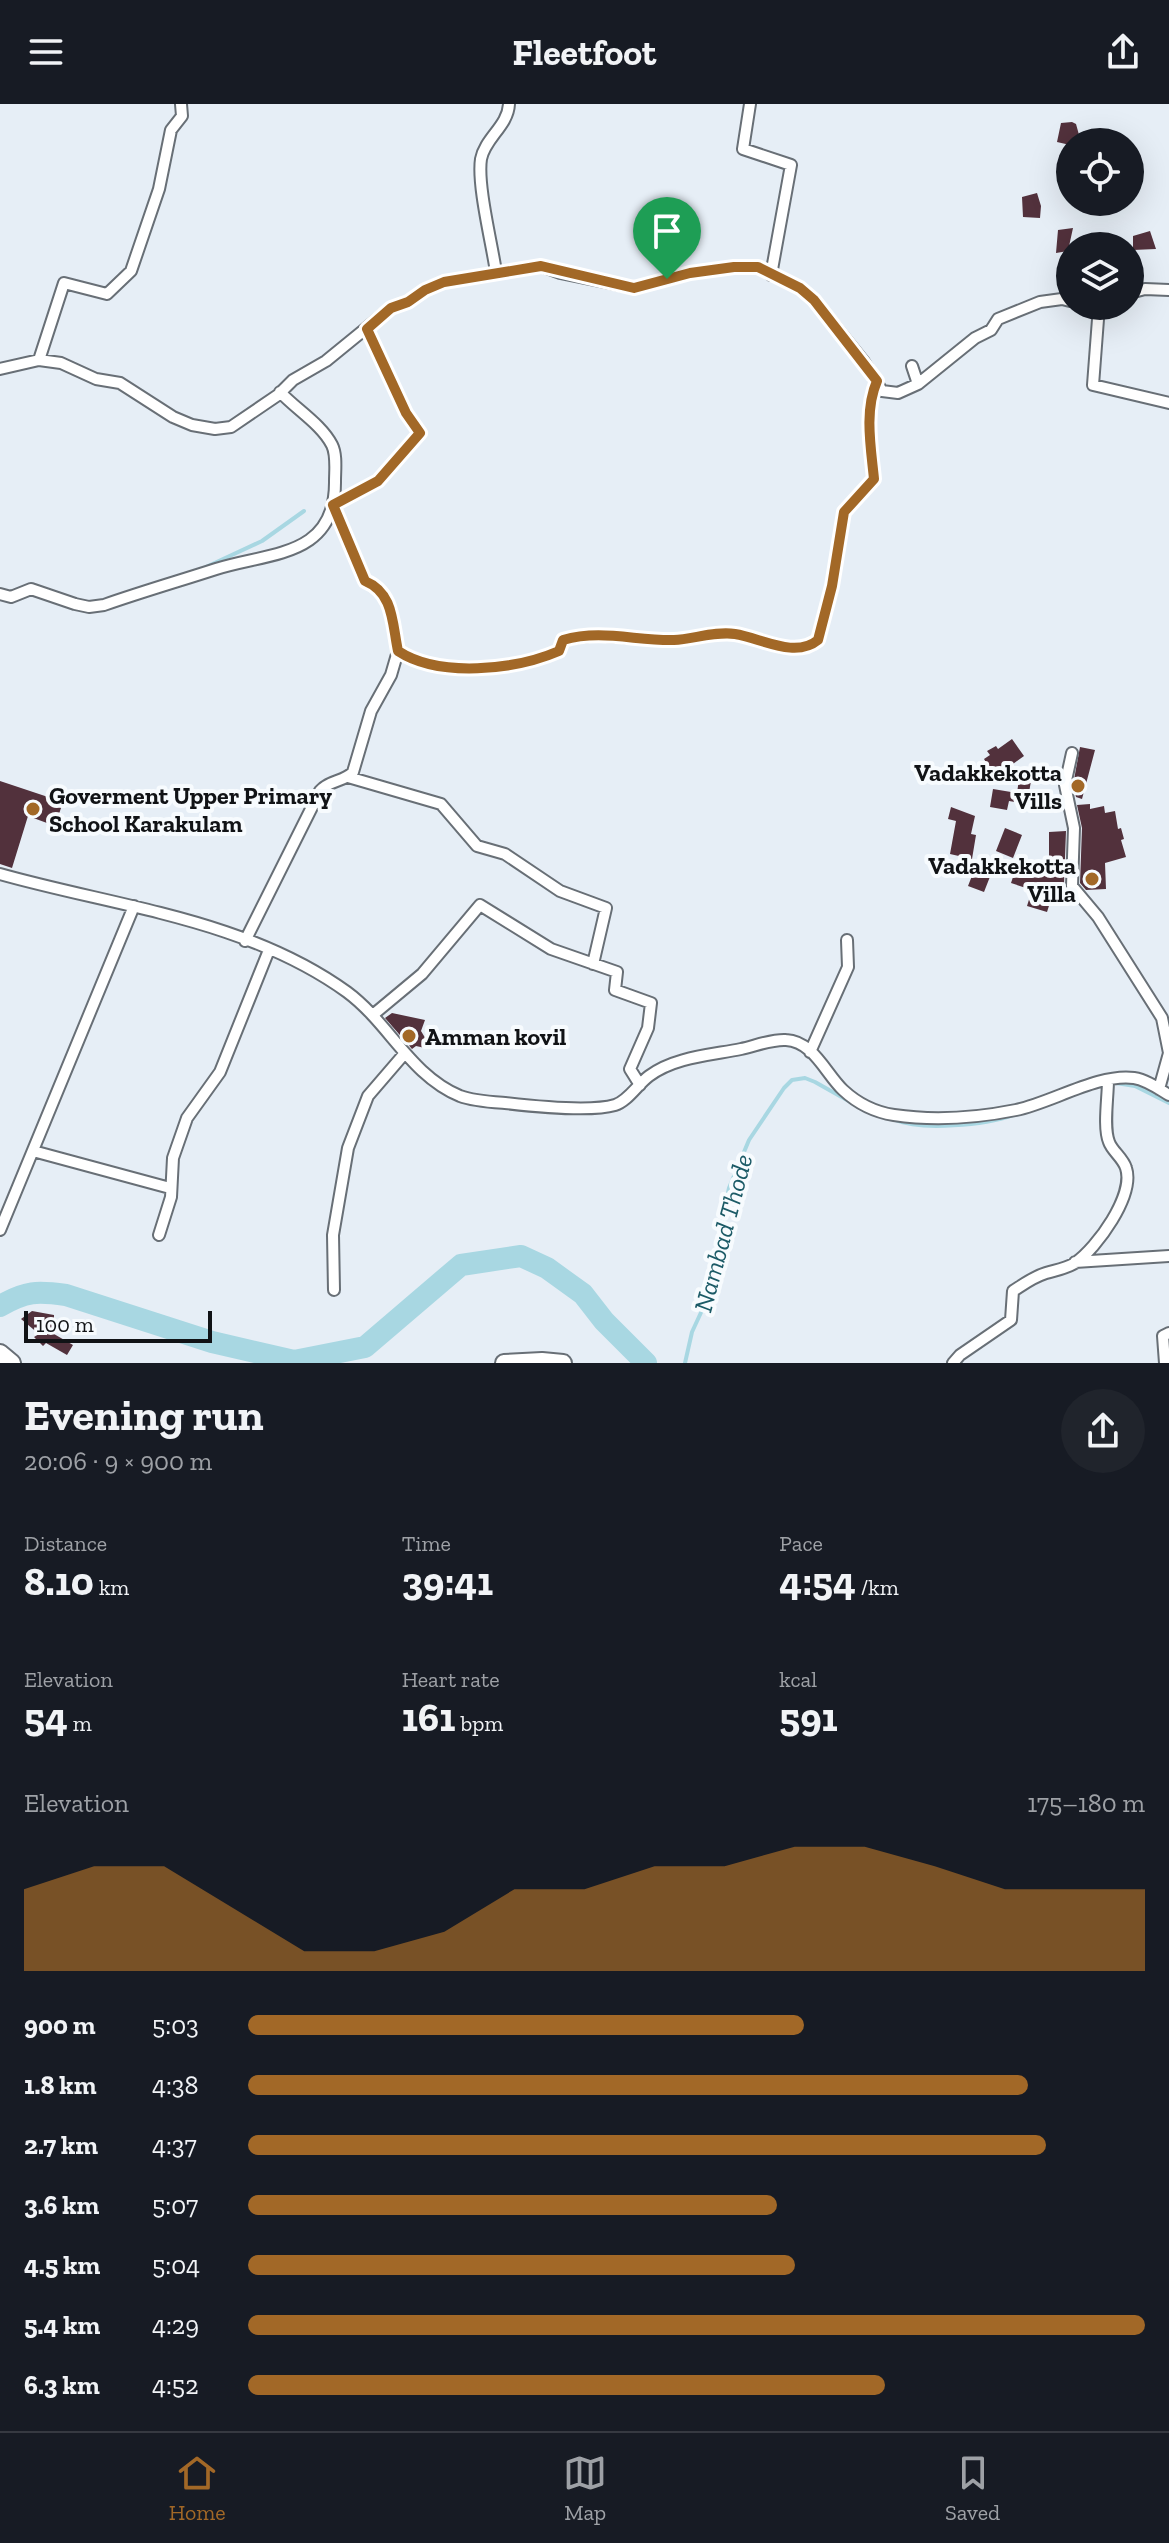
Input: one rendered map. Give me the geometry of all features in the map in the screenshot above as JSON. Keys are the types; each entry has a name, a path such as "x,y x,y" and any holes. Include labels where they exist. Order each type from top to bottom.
{"main road":[{"path":"504,1363 563,1363"}],"street":[{"path":"39,360 64,283 107,294 131,271 159,189 171,130 182,116 181,104"},
{"path":"496,272 481,159 486,144 508,112 509,104"},
{"path":"750,104 743,149 791,165 771,275"},
{"path":"0,369 39,360 61,363 96,379 120,383 173,417 192,425 215,429 231,427 293,380 326,361 391,308 444,282 541,266 634,288 690,273 758,267 800,288 814,300 882,391 898,393 918,384 975,338 991,330 998,319 1040,302 1056,300"},
{"path":"1144,289 1169,290"},
{"path":"1098,320 1093,385 1169,403"},
{"path":"333,505 378,481 420,433 406,413 367,329"},
{"path":"912,366 918,384"},
{"path":"398,651 422,662 472,668 534,659 559,651 563,640 591,635 670,640 733,633 789,647 807,648 818,640 844,512 874,479 870,439 871,395 877,381"},
{"path":"0,594 11,597 31,589 75,604 89,607 104,605 296,548 323,528 333,505 334,449 323,431 280,392"},
{"path":"333,505 365,581 377,586 386,596 398,651 391,675 371,711 357,762 348,777"},
{"path":"0,874 134,906 218,930 291,957 321,974 374,1014 425,1075 462,1097 504,1103 617,1105 650,1075 673,1064 704,1055 787,1040 810,1052 839,1087 860,1104 889,1114 922,1119 955,1118 1018,1109 1134,1078 1164,1092 1169,1053 1162,1018 1098,917 1072,886 1074,828 1065,785 1072,753"},
{"path":"245,941 320,791 326,785 348,777 441,804 477,846 498,851 560,891 606,908 593,964"},
{"path":"374,1014 422,974 480,905 551,949 617,972 615,990 651,1003 648,1028 630,1069 640,1085"},
{"path":"0,1230 134,906"},
{"path":"810,1052 848,967 847,940"},
{"path":"159,1235 171,1197 173,1158 187,1118 220,1072 247,1012 269,950"},
{"path":"334,1290 333,1235 348,1148 368,1096 405,1053"},
{"path":"953,1363 1011,1320 1013,1291 1028,1280 1066,1268 1100,1238 1122,1199 1128,1181 1125,1165 1109,1144 1105,1123 1108,1083"},
{"path":"33,1151 170,1188"},
{"path":"1075,1262 1169,1256"},
{"path":"1165,1363 1163,1336 1169,1333"}],"building":[{"path":"1072,122 1077,128 1060,128 1061,123"},
{"path":"1037,193 1041,206 1040,218 1023,217 1022,197"},
{"path":"1073,228 1072,232 1058,230"},
{"path":"1150,231 1156,249 1144,250 1144,233"},
{"path":"1012,739 1024,756 995,777 984,759 990,755 987,751 996,746 998,749"},
{"path":"1080,747 1095,750 1082,799 1076,797 1073,785"},
{"path":"1019,779 1031,781 1027,804 1009,801 1007,810 990,807 993,789 1017,793"},
{"name":"Goverment Upper Primary School Karakulam","path":"0,781 63,802 55,826 28,816 12,868 0,864"},
{"path":"1090,804 1090,809 1104,806 1105,813 1115,811 1118,829 1121,828 1124,839 1121,840 1126,857 1105,863 1106,889 1086,890 1080,883 1082,828 1077,805"},
{"path":"951,807 975,816 971,834 976,835 972,859 950,854 956,821 948,819"},
{"name":"Vadakkekotta Villa","path":"1005,828 1022,835 1013,858 996,851"},
{"path":"1066,831 1064,884 1056,884 1047,912 1027,906 1032,890 1011,883 1017,865 1041,873 1041,867 1049,867 1049,832"},
{"name":"Vadakkekotta Villa","path":"977,863 993,869 984,892 968,886"},
{"name":"Amman kovil","path":"392,1013 425,1020 421,1031 427,1041 425,1048 416,1046 412,1049 385,1018"},
{"path":"32,1311 54,1315 54,1334 73,1345 67,1355 46,1343 43,1346 34,1337 39,1334 21,1319"}],"waterway":[{"path":"206,567 262,541 304,511"},
{"name":"Nambad Thode","path":"685,1363 692,1332 704,1306 729,1188 749,1140 792,1080 805,1078 854,1104"},
{"name":"Nambad Thode","path":"1116,1083 1135,1086 1169,1103"},
{"name":"Nambad Thode","path":"895,1120 921,1125 954,1125 987,1122 1013,1115"},
{"path":"0,1306 32,1293 66,1295 212,1342 294,1361 365,1347 461,1265 521,1256 547,1268 583,1294 604,1321 646,1363"}],"place":[{"name":"Vadakkekotta Vills","path":"1078,786"},
{"name":"Goverment Upper Primary School Karakulam","path":"33,809"},
{"name":"Vadakkekotta Villa","path":"1092,879"},
{"name":"Amman kovil","path":"409,1036"}],"route":[{"path":"541,266 560,273 634,288 667,279 734,267 758,267 800,288 814,300 877,381 871,395 870,439 874,479 844,512 832,586 818,640 807,648 799,648 733,633 670,640 591,635 563,640 559,651 534,659 472,668 422,662 398,651 386,596 377,586 365,581 333,505 378,481 420,433 406,413 367,329 391,308 408,302 425,290 444,282 493,272 541,266"}]}
